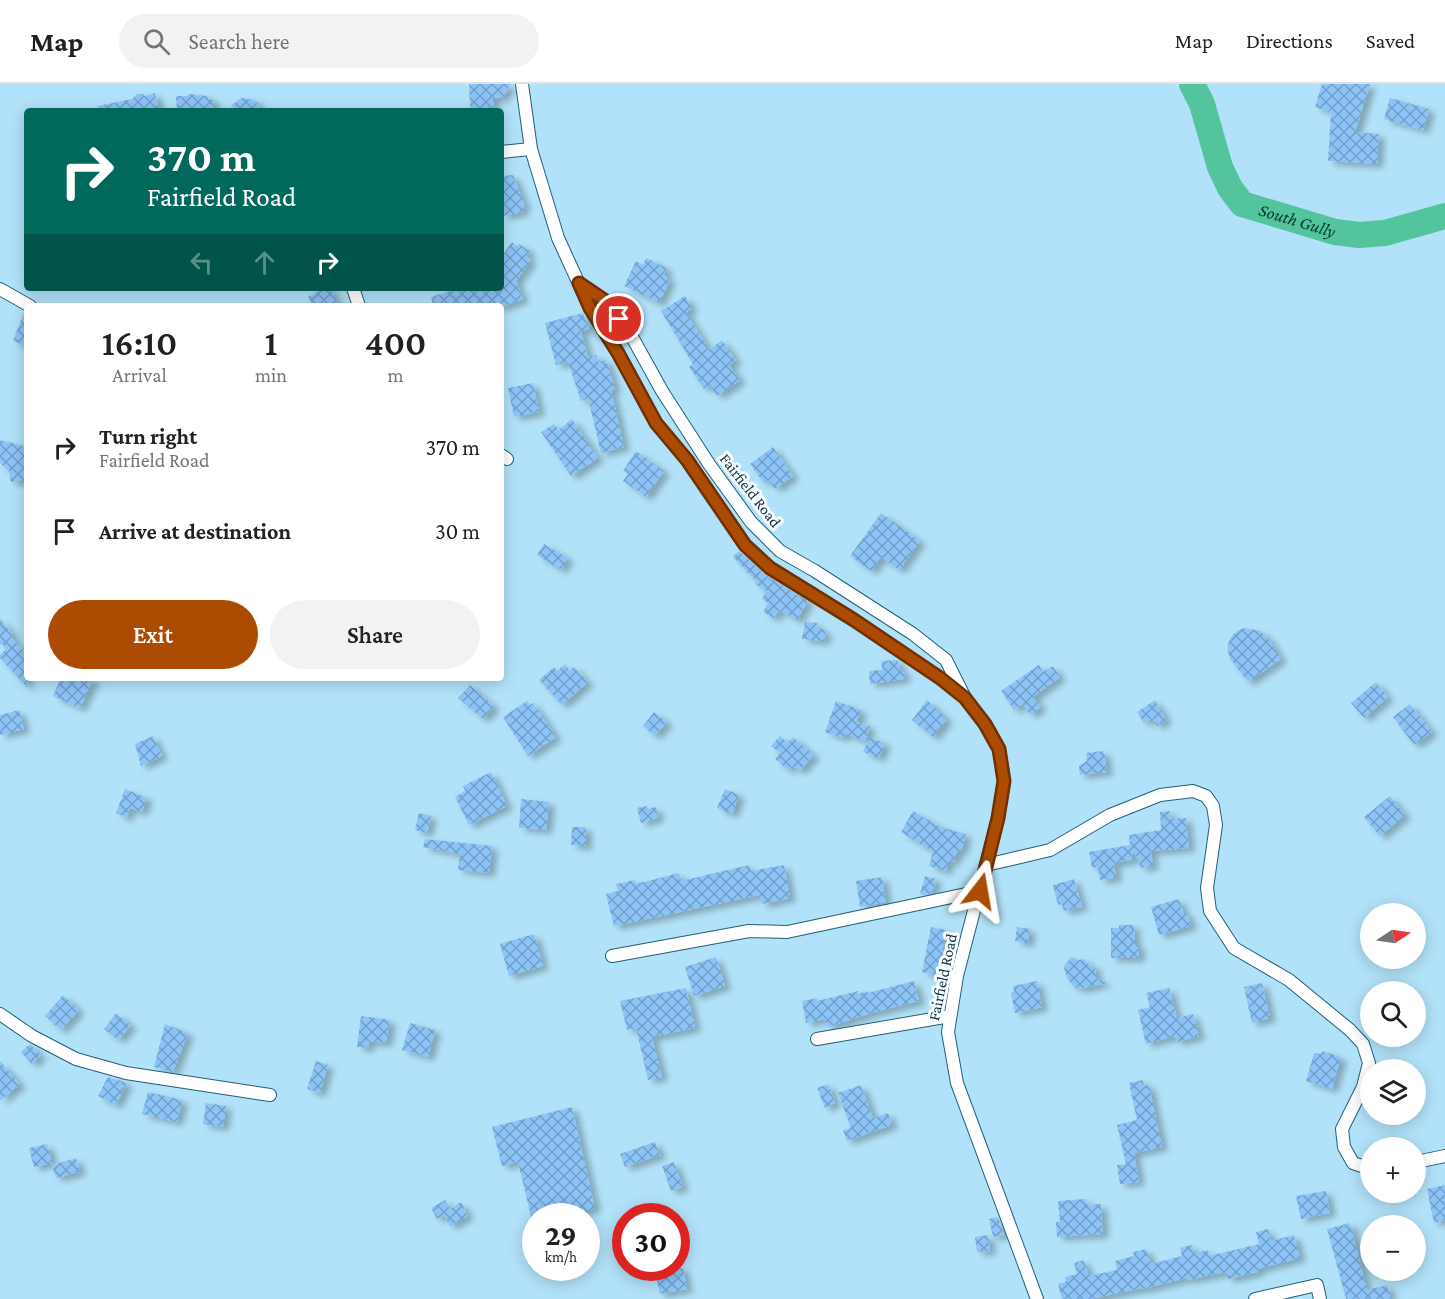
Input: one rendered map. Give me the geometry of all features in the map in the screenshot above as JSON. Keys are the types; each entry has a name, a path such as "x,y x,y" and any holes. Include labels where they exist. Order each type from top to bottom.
{"street":[{"name":"Fairfield Road","path":"522,84 531,149 558,238 590,308 618,353 656,423 687,460 745,545 770,568 854,620 940,678 965,698"},
{"path":"504,152 531,149"},
{"name":"Fairfield Road","path":"579,283 607,302 631,336 662,391 709,464 751,522 780,551 914,634 946,660 965,698 985,724 999,749 1004,781 998,818 957,976 948,1032 957,1083 1037,1299"},
{"path":"0,290 24,303"},
{"path":"986,865 1050,850 1110,815 1160,795 1193,791 1206,796 1213,806 1216,825 1207,888 1210,910 1234,948 1289,980 1350,1030 1363,1044 1369,1063 1363,1087 1342,1129 1344,1147 1353,1163 1360,1165"},
{"path":"612,956 749,931 787,932 980,891"},
{"path":"0,1014 32,1036 76,1059 126,1073 270,1095"},
{"path":"817,1039 950,1016"},
{"path":"1426,1160 1445,1156"},
{"path":"1255,1299 1317,1285 1320,1299"}],"building":[{"path":"469,84 511,84 503,97 492,99 495,106 471,108"},
{"path":"1322,84 1370,84 1355,132 1379,134 1377,164 1328,161 1331,112 1315,107"},
{"path":"155,93 158,108 98,108 98,106 132,99 137,94 144,96"},
{"path":"189,94 207,96 214,100 213,108 177,108 176,96"},
{"path":"241,98 255,100 260,108 234,108 231,106"},
{"path":"1390,98 1429,109 1423,130 1384,119"},
{"path":"513,175 525,207 522,208 523,212 504,216 504,176"},
{"path":"512,242 530,251 526,256 531,260 516,281 523,299 505,306 504,303 432,303 431,297 450,291 504,291 504,253"},
{"path":"646,258 667,268 664,275 670,280 659,303 624,286 636,261 643,265"},
{"path":"319,291 332,291 337,302 311,303 308,297"},
{"path":"685,296 692,308 686,312 709,350 722,340 736,360 729,365 740,380 717,396 710,385 704,389 689,367 693,364 661,311"},
{"path":"24,312 24,345 13,341"},
{"path":"583,313 589,329 581,331 588,357 596,355 598,362 606,359 615,389 611,390 624,447 601,453 588,398 581,401 568,362 556,365 545,323"},
{"path":"533,383 539,412 514,417 508,388"},
{"path":"572,419 598,458 571,476 541,432 554,424 559,430"},
{"path":"0,440 24,446 24,480 11,482 9,471 0,463"},
{"path":"773,447 793,476 775,489 769,480 764,483 750,464"},
{"path":"636,451 664,471 646,497 623,481 628,474 623,471"},
{"path":"881,513 920,541 899,570 881,557 871,571 850,556"},
{"path":"544,544 568,558 561,570 537,555"},
{"path":"739,551 765,575 808,601 797,620 779,610 774,618 763,612 768,603 762,599 766,591 755,584 757,582 733,557"},
{"path":"0,618 13,635 11,637 24,651 24,681 27,681 27,687 0,658 6,649 2,644 0,645"},
{"path":"805,622 817,623 816,628 826,630 824,641 802,639"},
{"path":"1244,628 1260,631 1269,639 1281,659 1248,682 1231,660 1228,652 1231,637"},
{"path":"898,660 899,668 905,674 904,679 870,684 869,671 882,670 881,661"},
{"path":"565,664 570,671 574,667 588,682 562,705 539,680 554,667 557,671"},
{"path":"1039,665 1043,672 1053,666 1060,677 1033,697 1041,707 1030,715 1023,704 1014,710 1001,691"},
{"path":"60,681 93,681 80,708 53,696"},
{"path":"1376,682 1388,697 1364,718 1351,703"},
{"path":"470,685 494,706 483,719 458,698"},
{"path":"927,700 947,719 933,737 912,720"},
{"path":"1155,700 1166,720 1157,726 1152,718 1144,723 1137,712"},
{"path":"527,701 530,705 533,703 556,737 528,756 503,717"},
{"path":"836,701 861,710 857,722 870,726 865,741 845,734 843,738 825,732"},
{"path":"1410,704 1432,732 1414,745 1393,717"},
{"path":"19,710 24,729 0,735 0,715"},
{"path":"654,712 667,722 655,736 643,726"},
{"path":"153,736 162,756 141,766 135,744"},
{"path":"780,736 788,743 793,737 814,755 800,771 792,765 788,770 775,759 780,753 771,746"},
{"path":"869,737 885,743 879,758 863,752"},
{"path":"1104,751 1107,772 1080,775 1079,766 1087,761 1086,753"},
{"path":"491,772 507,806 469,825 455,797 465,791 463,786"},
{"path":"125,789 147,798 142,812 130,808 127,818 116,813"},
{"path":"725,789 739,795 732,814 717,808"},
{"path":"1390,796 1405,815 1380,836 1364,817"},
{"path":"521,799 549,802 546,830 519,828"},
{"path":"647,806 648,809 656,807 658,818 641,823 637,808"},
{"path":"913,811 940,827 966,834 961,852 957,851 954,862 949,860 946,871 929,866 933,852 901,832"},
{"path":"1170,811 1171,819 1186,818 1189,848 1151,851 1153,866 1140,868 1139,859 1133,851 1133,860 1114,863 1116,878 1100,880 1098,867 1092,868 1089,852 1130,845 1129,835 1161,830 1160,812"},
{"path":"419,813 431,816 427,833 415,830"},
{"path":"572,827 586,827 586,846 571,845"},
{"path":"425,839 492,846 489,873 458,870 460,854 423,847"},
{"path":"749,865 751,871 784,865 790,898 762,904 760,895 614,926 606,894 618,891 616,884 635,880 636,884 679,873 681,881"},
{"path":"925,876 936,879 932,893 923,895 920,894"},
{"path":"882,877 886,902 860,907 856,881"},
{"path":"1074,879 1082,907 1064,911 1062,904 1058,905 1053,885"},
{"path":"1179,899 1191,926 1159,935 1151,907"},
{"path":"1119,925 1134,925 1135,945 1139,945 1139,958 1111,958 1111,928 1119,928"},
{"path":"931,927 946,930 938,975 922,972"},
{"path":"1017,927 1030,929 1028,943 1015,941"},
{"path":"534,934 543,966 509,976 500,944"},
{"path":"716,957 725,986 694,996 685,967"},
{"path":"1072,957 1079,960 1085,959 1089,966 1095,965 1096,978 1107,983 1081,989 1075,988 1067,978 1064,968"},
{"path":"914,981 919,1001 828,1027 825,1019 806,1023 802,1001 817,998 817,1001 858,991 858,994 867,991 868,993"},
{"path":"1037,981 1042,1007 1015,1013 1011,993 1014,992 1013,986"},
{"path":"1262,983 1270,1018 1252,1023 1244,987"},
{"path":"686,988 695,1028 652,1037 662,1077 648,1080 636,1028 627,1030 620,1001"},
{"path":"1169,988 1177,1018 1193,1014 1199,1036 1177,1042 1175,1036 1146,1044 1138,1010 1150,1007 1146,993"},
{"path":"63,995 79,1010 61,1030 45,1016"},
{"path":"116,1013 131,1025 119,1040 104,1029"},
{"path":"361,1016 390,1020 386,1043 369,1041 368,1048 357,1047"},
{"path":"410,1023 435,1030 428,1057 402,1050"},
{"path":"165,1024 188,1033 173,1072 154,1067"},
{"path":"30,1044 41,1055 32,1064 21,1052"},
{"path":"1322,1051 1341,1057 1332,1089 1306,1081 1314,1053 1321,1054"},
{"path":"0,1061 20,1084 0,1101"},
{"path":"316,1061 328,1065 320,1093 307,1089"},
{"path":"108,1077 127,1083 116,1105 98,1096"},
{"path":"1143,1080 1144,1086 1149,1085 1162,1147 1134,1153 1139,1182 1120,1184 1117,1165 1126,1164 1117,1125 1137,1120 1129,1083"},
{"path":"828,1084 835,1103 825,1108 817,1088"},
{"path":"861,1085 873,1118 888,1113 892,1125 847,1141 843,1130 851,1128 838,1093"},
{"path":"148,1092 182,1100 177,1122 142,1114"},
{"path":"206,1103 226,1106 223,1127 203,1124"},
{"path":"572,1107 594,1203 528,1203 518,1162 502,1166 492,1127"},
{"path":"655,1142 660,1155 625,1167 620,1154"},
{"path":"47,1144 52,1163 34,1167 29,1148"},
{"path":"76,1158 80,1172 56,1178 52,1165"},
{"path":"674,1162 683,1187 671,1191 662,1166"},
{"path":"1445,1185 1445,1220 1434,1223 1427,1189"},
{"path":"1326,1191 1330,1213 1301,1219 1296,1196"},
{"path":"1086,1199 1087,1205 1101,1204 1103,1234 1057,1237 1056,1222 1060,1222 1058,1201"},
{"path":"445,1200 450,1209 461,1202 468,1216 450,1226 444,1215 437,1219 431,1208"},
{"path":"998,1217 1004,1235 993,1237 989,1219"},
{"path":"1350,1223 1360,1262 1360,1281 1365,1281 1367,1290 1387,1285 1391,1299 1346,1299 1327,1229"},
{"path":"1268,1229 1271,1241 1294,1235 1300,1258 1228,1279 1226,1272 1091,1299 1062,1299 1058,1284 1066,1282 1065,1277 1077,1274 1074,1263 1084,1260 1088,1274 1093,1275 1117,1270 1115,1261 1134,1256 1133,1252 1146,1249 1151,1264 1182,1256 1180,1248 1192,1245 1194,1253 1208,1250 1209,1256 1259,1244 1256,1232"},
{"path":"988,1235 990,1251 977,1252 975,1237"},
{"path":"657,1281 685,1281 687,1289 660,1294"}],"waterway":[{"name":"South Gully","path":"1192,84 1202,104 1220,167 1230,188 1242,204 1335,232 1359,235 1385,233 1445,216"}],"route":[{"path":"619,319 607,302 579,283 590,308 618,353 656,423 687,460 745,545 770,568 854,620 940,678 965,698 985,724 999,749 1004,781 998,818 980,891"}]}
